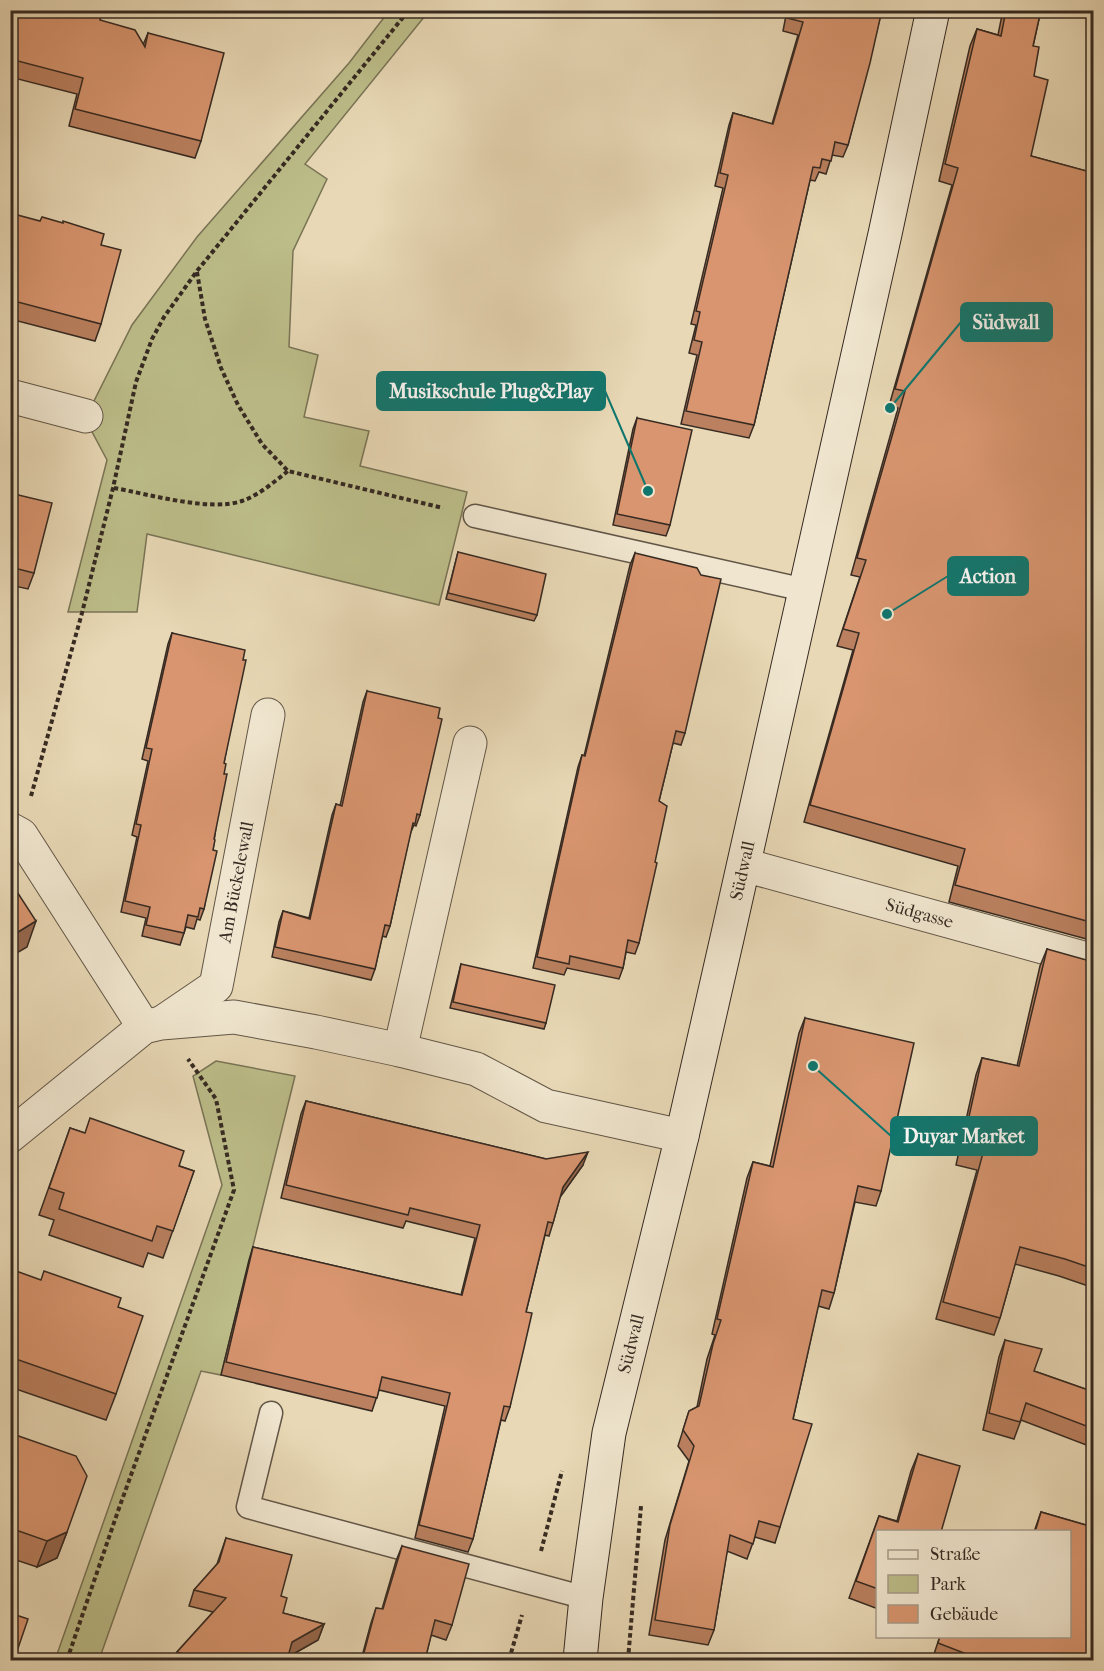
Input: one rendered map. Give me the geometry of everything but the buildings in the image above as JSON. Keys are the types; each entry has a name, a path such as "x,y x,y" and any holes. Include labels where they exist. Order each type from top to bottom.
{"street":[{"name":"Südwall","path":"580,1660 586,1598 609,1433 682,1136 744,865 933,10"},
{"path":"10,396 86,416"},
{"name":"Am Bückelewall","path":"10,1136 153,1025 216,986 268,715"},
{"path":"400,1050 470,743"},
{"path":"16,832 153,1025 234,1017 400,1050 476,1069 546,1106 682,1136"},
{"name":"Südgasse","path":"744,865 1094,961"}],"lane":[{"path":"475,516 805,590"},
{"path":"271,1413 248,1507 586,1598"}],"path":[{"path":"16,832 82,613 136,382 164,317 197,271 409,10"},
{"path":"197,271 205,319 221,368 238,405 262,444 288,471 475,516"},
{"path":"113,488 202,504 221,505 241,502 259,493 288,471"},
{"path":"67,1660 118,1510 234,1190 216,1099 153,1025"}],"green space":[{"path":"389,11 429,11 305,164 327,179 293,251 289,347 318,355 304,417 369,431 360,466 467,492 439,605 147,534 137,612 68,612 107,460 90,428 93,403 132,325 197,237 349,63"},
{"path":"216,1061 295,1076 221,1375 201,1371 99,1660 55,1660 222,1185 193,1076"}],"place":[{"name":"Südwall","path":"890,408"},
{"name":"Musikschule Plug&Play","path":"648,491"},
{"name":"Action","path":"887,614"},
{"name":"Duyar Market","path":"813,1066"}]}
